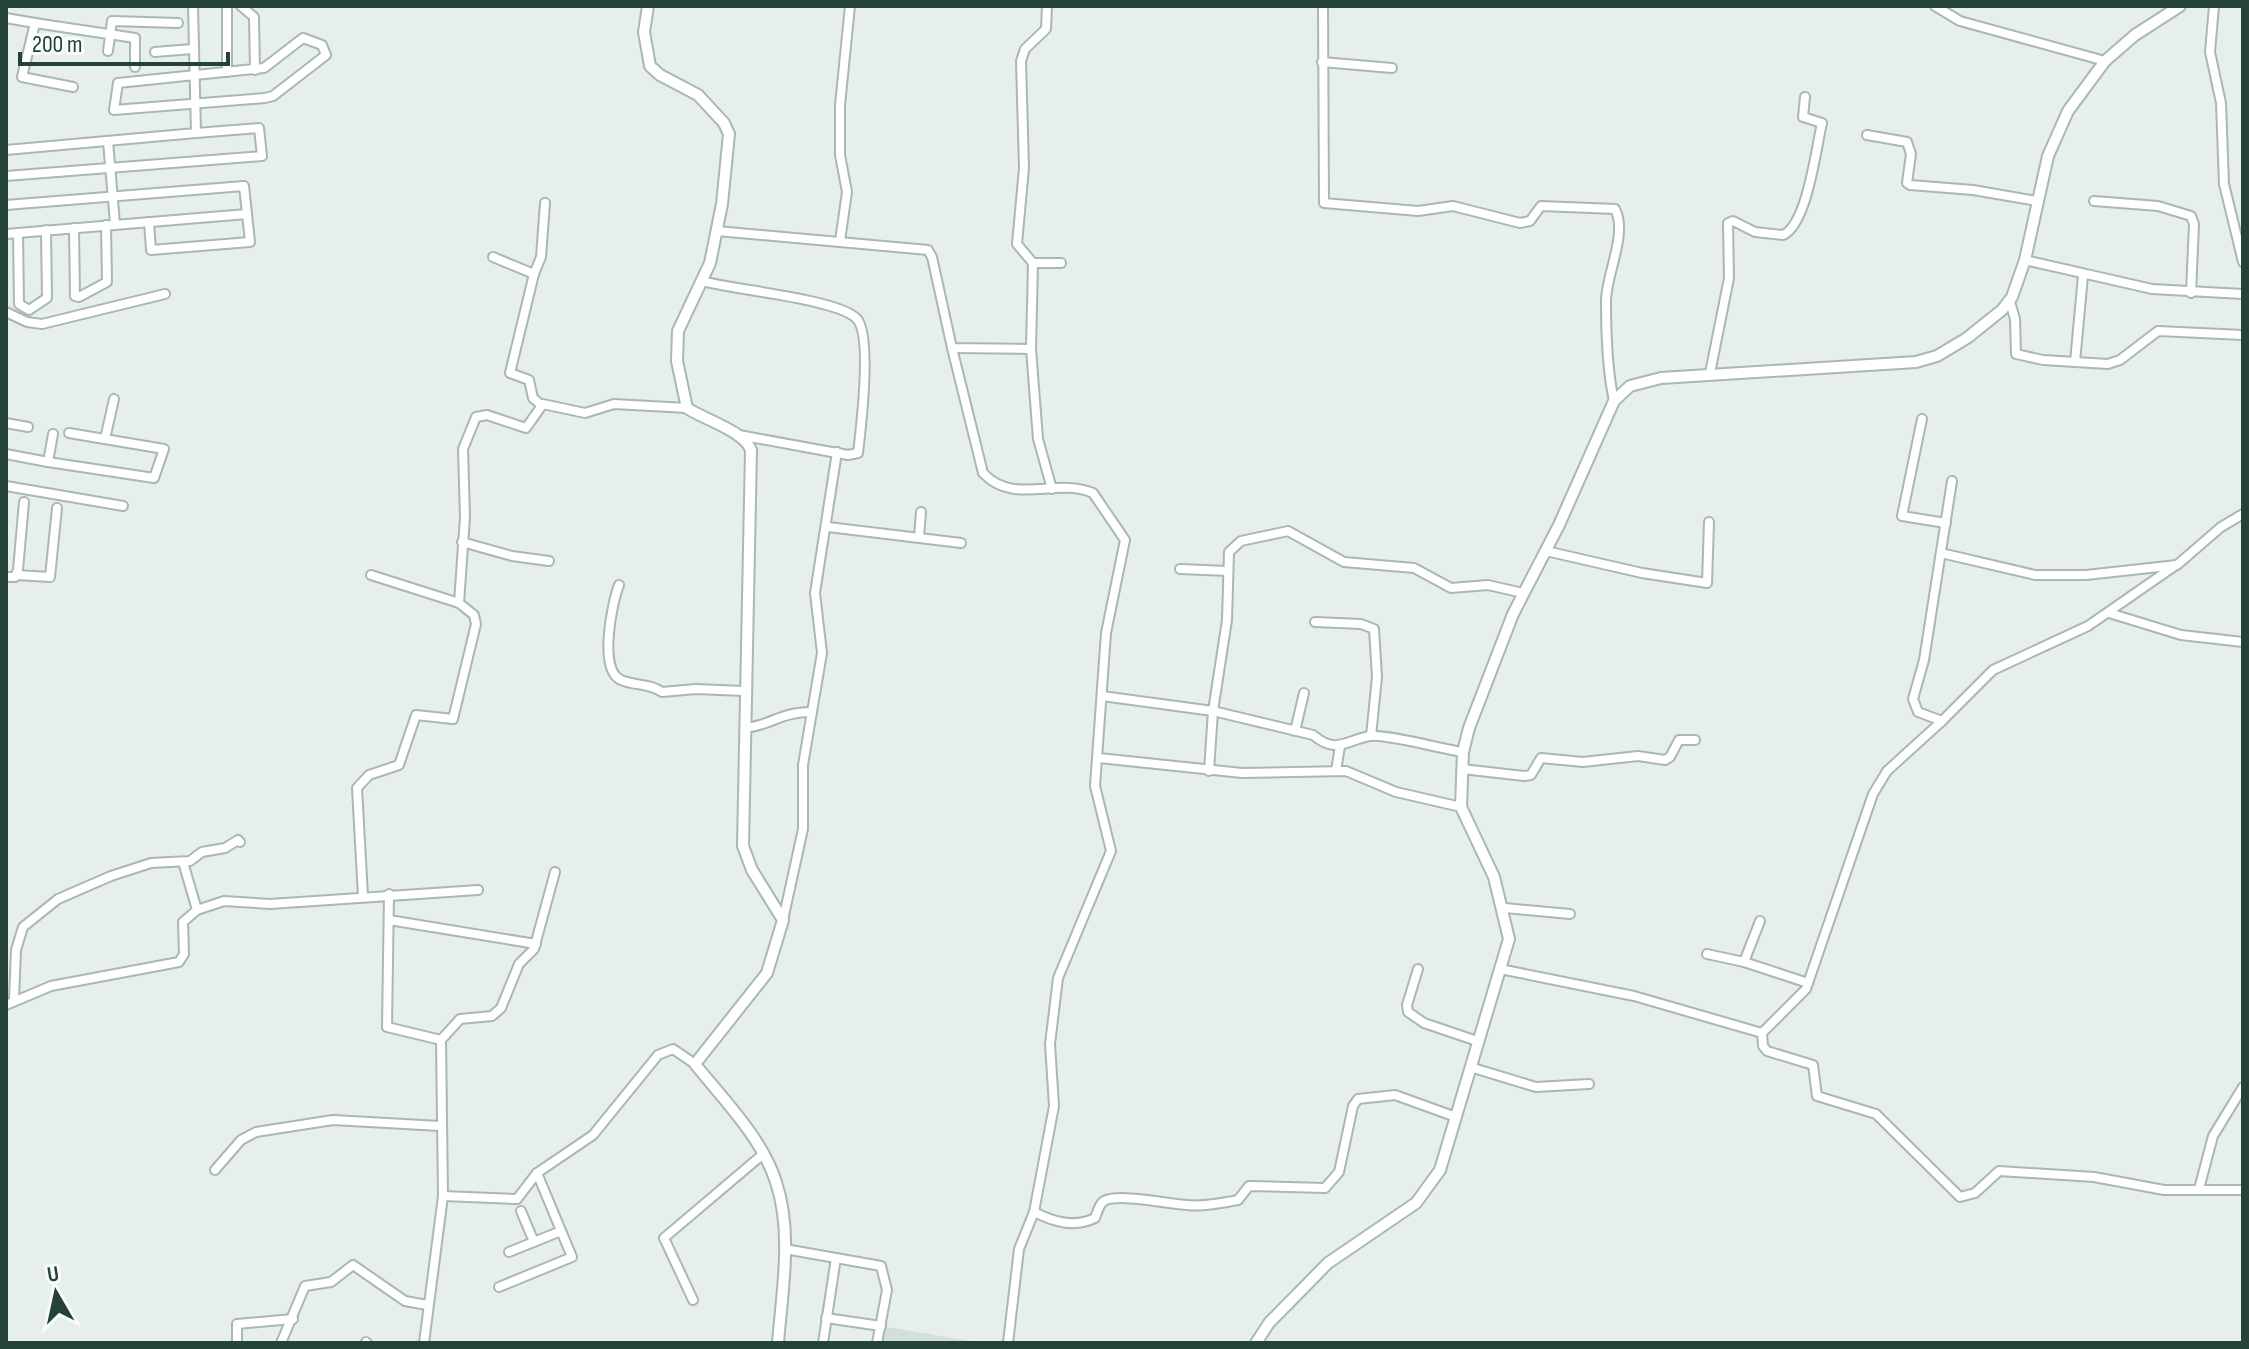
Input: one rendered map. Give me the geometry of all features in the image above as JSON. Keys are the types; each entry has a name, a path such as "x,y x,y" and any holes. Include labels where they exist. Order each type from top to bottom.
{"street":[{"path":"193,6 196,133"},
{"path":"227,6 227,72"},
{"path":"241,6 254,17 255,70"},
{"path":"648,6 644,32 650,66 660,75 698,95 729,130 728,166 717,231 702,281 678,331 679,371 687,408"},
{"path":"840,241 847,192 840,155 840,105 850,6"},
{"path":"1047,6 1046,29 1026,46 1021,61 1024,168 1017,248 1033,263 1061,263"},
{"path":"1323,6 1323,201 1326,205 1418,211 1453,206 1520,223 1530,221 1541,206 1616,210 1616,243 1606,303 1608,372 1614,401"},
{"path":"1935,6 1960,21 2105,61"},
{"path":"2180,6 2135,35 2105,61 2056,131 2025,260 2010,302 2017,354 2075,362 2115,363 2158,331 2243,335"},
{"path":"2214,6 2210,47 2221,103 2224,184 2243,262"},
{"path":"6,18 137,39 135,67"},
{"path":"108,51 114,21 178,23"},
{"path":"35,23 22,77 73,87"},
{"path":"303,38 322,45 327,53 273,96 114,110 118,83 255,70 264,68 303,38"},
{"path":"155,52 192,49"},
{"path":"1322,62 1392,68"},
{"path":"1710,373 1729,278 1728,223 1733,221 1755,232 1783,235 1795,226 1801,210 1822,123 1803,117 1805,97"},
{"path":"6,150 259,128 262,156 6,176"},
{"path":"1867,135 1907,142 1911,154 1907,183 1910,185 1973,190 2037,201"},
{"path":"74,228 75,296 79,297 107,282 112,197 108,141"},
{"path":"6,205 244,186 250,242 151,250 149,222"},
{"path":"2094,201 2158,206 2191,216 2191,293"},
{"path":"545,203 541,260 534,274 510,373 529,380 533,398 541,405 585,413 614,404 687,408 739,435 858,453 865,381 858,320 827,306 702,281"},
{"path":"6,234 247,214"},
{"path":"18,233 19,304 29,310 47,298 46,230"},
{"path":"717,231 928,250 983,473 1002,488 1084,489 1093,493 1125,537 1106,633 1095,792 1111,851 1058,978 1050,1044 1054,1106 1034,1212 1019,1249 1008,1343"},
{"path":"493,257 534,274"},
{"path":"2025,260 2083,276 2191,293 2243,294"},
{"path":"1033,263 1031,349 1038,439 1052,489"},
{"path":"2075,362 2083,276"},
{"path":"6,312 27,322 42,324 165,294"},
{"path":"1256,1343 1269,1323 1328,1263 1421,1198 1440,1170 1509,939 1505,908 1489,864 1461,807 1463,752 1499,648 1614,401 1638,382 1710,373 1924,361 1967,338 2010,302"},
{"path":"952,348 1031,349"},
{"path":"105,439 114,399"},
{"path":"459,603 466,497 463,449 470,425 476,417 487,415 528,428 541,405"},
{"path":"1922,419 1902,516 1946,523"},
{"path":"6,423 28,427"},
{"path":"6,454 154,478 164,449 69,433"},
{"path":"48,462 53,434"},
{"path":"739,435 750,447 751,471 744,691 744,852 783,920"},
{"path":"695,1064 767,973 783,920 801,842 803,774 822,653 815,593 828,527 837,452"},
{"path":"1942,721 1918,712 1913,702 1924,660 1952,481"},
{"path":"6,486 123,506"},
{"path":"16,575 24,502"},
{"path":"6,577 50,576 57,508"},
{"path":"919,537 921,512"},
{"path":"1762,1033 1802,995 1808,983 1873,794 1887,771 1993,670 2061,640 2109,613 2177,565 2221,527 2243,514"},
{"path":"1546,551 1642,573 1707,583 1709,522"},
{"path":"828,527 961,543"},
{"path":"1209,771 1213,711 1227,620 1228,554 1233,545 1288,531 1344,562 1414,568 1451,588 1486,585 1523,593"},
{"path":"462,542 512,556 549,561"},
{"path":"1941,553 2035,575 2086,575 2177,565"},
{"path":"1180,569 1228,571"},
{"path":"363,896 357,788 369,775 399,765 416,715 453,719 476,624 474,615 459,603 371,575"},
{"path":"619,585 609,647 612,672 616,677 653,686 664,692 696,689 744,691"},
{"path":"2109,613 2171,632 2243,642"},
{"path":"1315,622 1361,624 1374,629 1377,677 1371,736"},
{"path":"1295,731 1304,693"},
{"path":"1102,696 1213,711 1313,735 1323,743 1340,746 1371,736 1463,752"},
{"path":"745,728 765,725 787,712 812,712"},
{"path":"1462,769 1524,776 1531,775 1541,758 1548,757 1583,762 1638,756 1665,760 1672,755 1679,740 1695,740"},
{"path":"1336,771 1340,746"},
{"path":"1099,758 1209,771 1349,772 1414,797 1461,807"},
{"path":"240,842 238,840 225,848 202,852 193,860 151,863 75,890 23,927 16,950 10,1002 51,986 179,962 184,954 183,922 197,910 229,900 270,904 478,890"},
{"path":"183,862 197,910"},
{"path":"424,1343 443,1196 441,1040 462,1018 497,1014 519,964 531,954 536,944 555,872"},
{"path":"389,894 386,1025 391,1031 441,1040"},
{"path":"1505,908 1570,914"},
{"path":"389,920 536,944"},
{"path":"1744,962 1760,921"},
{"path":"6,955 16,950"},
{"path":"1707,954 1744,962 1808,983"},
{"path":"1418,969 1407,1005 1408,1012 1424,1023 1477,1041"},
{"path":"1500,969 1634,996 1762,1033"},
{"path":"1762,1033 1763,1046 1767,1051 1813,1065 1817,1096 1876,1114 1958,1196 1973,1194 1999,1171 2094,1177 2164,1190 2243,1190"},
{"path":"443,1196 514,1200 537,1173 593,1135 658,1055 673,1049 695,1064 762,1155 777,1185 785,1249 778,1343"},
{"path":"1470,1067 1536,1087 1589,1084"},
{"path":"2199,1189 2213,1136 2243,1087"},
{"path":"1034,1212 1057,1222 1078,1223 1095,1218 1101,1203 1107,1201 1143,1198 1187,1206 1238,1200 1249,1186 1325,1188 1339,1172 1353,1106 1358,1099 1395,1095 1456,1117"},
{"path":"215,1170 241,1140 256,1132 333,1120 440,1126"},
{"path":"693,1300 664,1238 762,1155"},
{"path":"499,1287 572,1257 537,1173"},
{"path":"521,1211 534,1242"},
{"path":"509,1252 561,1231"},
{"path":"785,1249 882,1267 887,1290 877,1343"},
{"path":"823,1343 836,1258"},
{"path":"281,1343 305,1286 331,1282 353,1265 405,1301 427,1305"},
{"path":"826,1318 881,1326"},
{"path":"237,1343 237,1324 293,1319"}],"shaded area":[{"path":"881,1326 983,1343 878,1343"}]}
